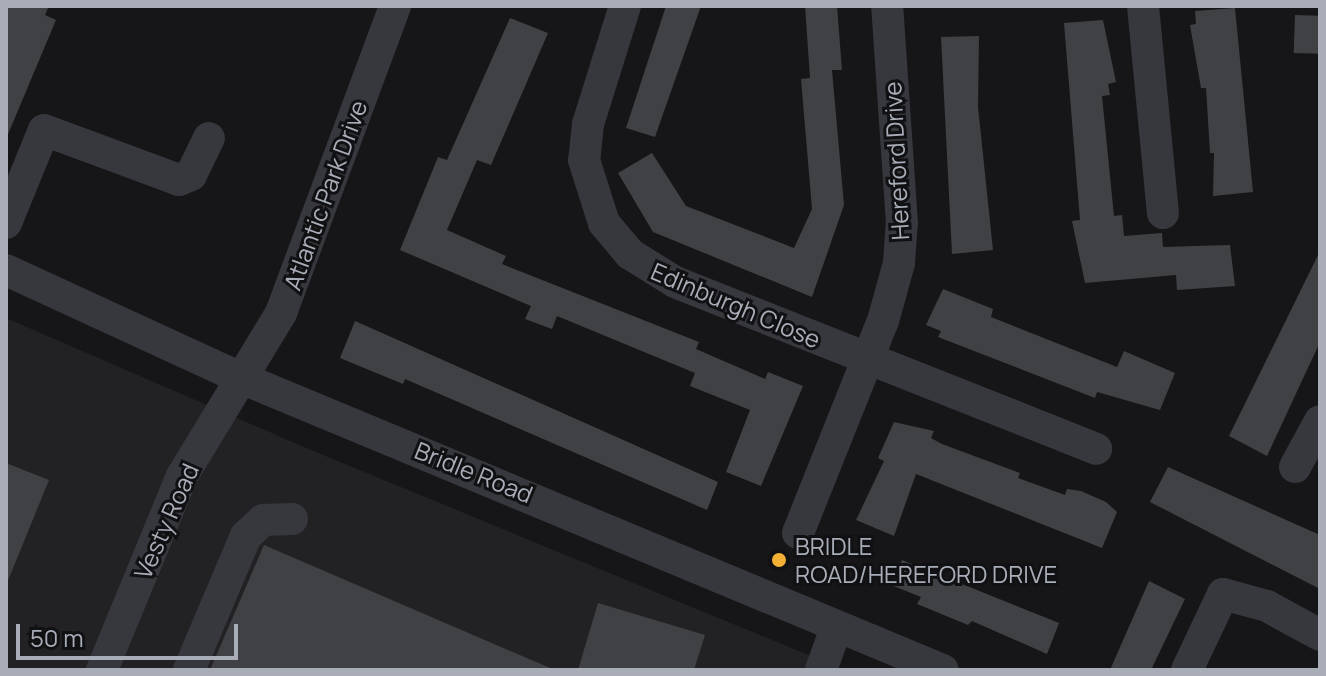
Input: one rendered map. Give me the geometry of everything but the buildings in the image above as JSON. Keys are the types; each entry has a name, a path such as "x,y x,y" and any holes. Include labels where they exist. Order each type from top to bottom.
{"street":[{"name":"Atlantic Park Drive","path":"241,378 281,313 395,6"},
{"name":"Hereford Drive","path":"798,533 894,289 902,224 887,6"},
{"path":"1143,6 1163,213"},
{"name":"Edinburgh Close","path":"625,8 584,143 588,184 615,240 648,269 675,282 868,360"},
{"path":"6,223 44,130 179,180 191,175 209,138"},
{"name":"Bridle Road","path":"6,270 241,378 518,489 836,628 943,670"},
{"path":"868,360 1096,449"},
{"name":"Vesty Road","path":"102,670 182,476 241,378"},
{"path":"1295,467 1320,421"},
{"path":"189,670 246,536 263,520 292,519"},
{"path":"1187,670 1223,594 1267,606 1320,635"},
{"path":"821,670 836,628"}],"shaded area":[{"path":"6,318 311,450 845,670 6,670"}],"place":[{"name":"BRIDLE ROAD/HEREFORD DRIVE","path":"779,560"}]}
